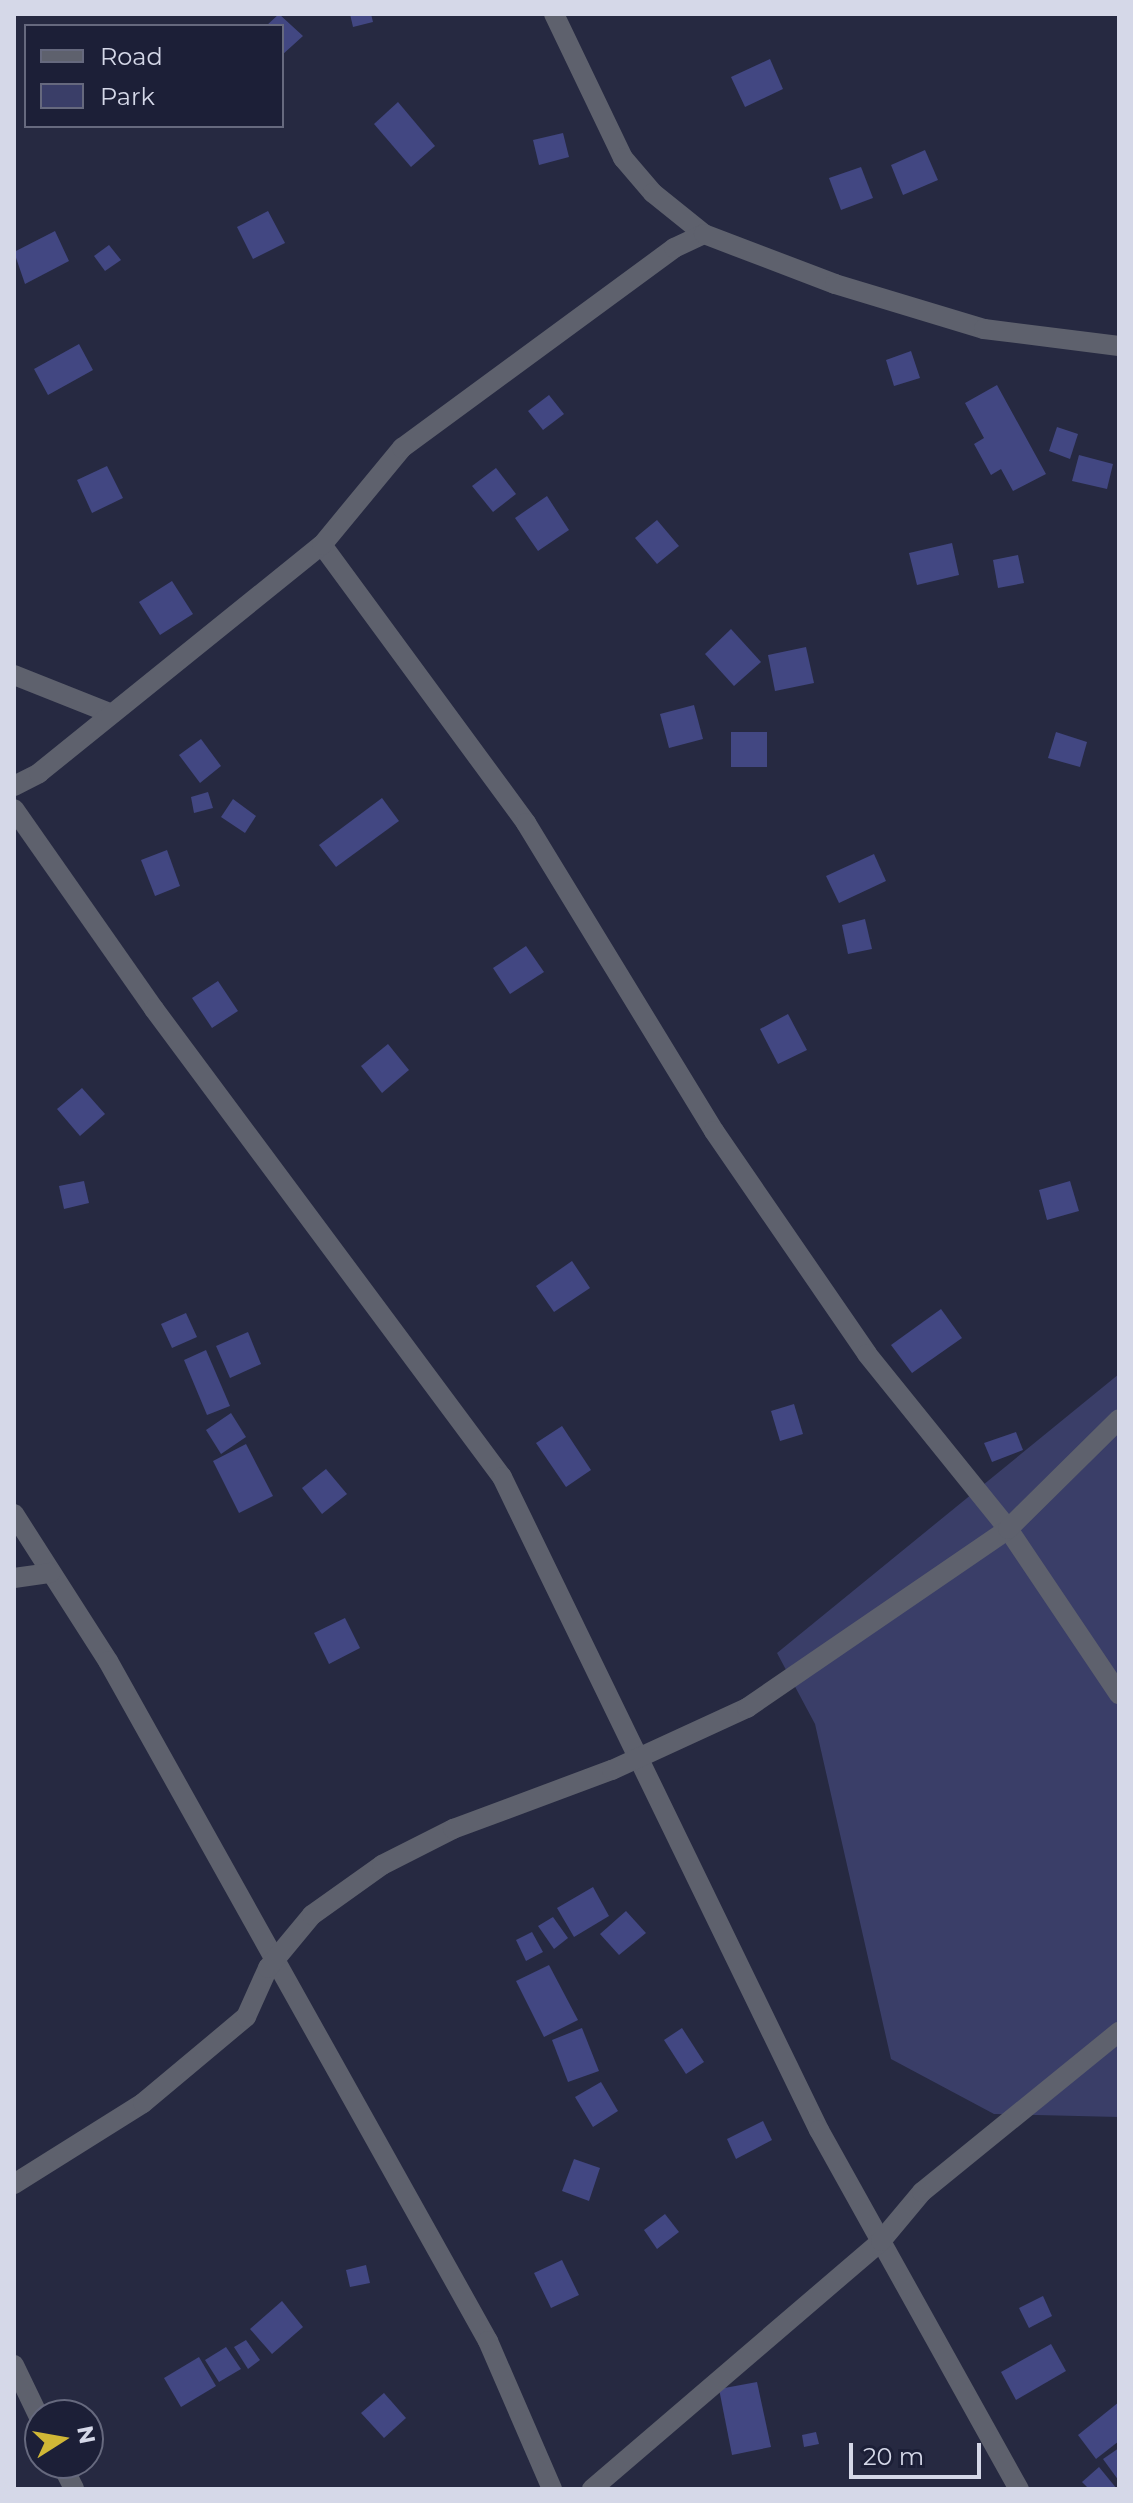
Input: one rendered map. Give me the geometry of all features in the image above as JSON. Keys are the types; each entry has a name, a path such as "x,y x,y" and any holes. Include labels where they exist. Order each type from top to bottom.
{"street":[{"path":"554,14 623,158 653,193 704,234 835,284 984,329 1119,346"},
{"path":"14,786 112,714 322,545 402,448 674,248 704,234"},
{"path":"322,545 526,823 714,1131 867,1354 1008,1529 1119,1694"},
{"path":"14,675 112,714"},
{"path":"14,809 154,1009 502,1477 819,2130 1019,2489"},
{"path":"14,2184 143,2103 246,2017 275,1959 312,1915 382,1865 518,1802 638,1758 787,1683 1008,1529 1119,1419"},
{"path":"14,1514 108,1661 488,2341 552,2489"},
{"path":"14,1578 51,1573"},
{"path":"592,2489 881,2241 922,2192 1119,2032"},
{"path":"14,2365 30,2399"}],"green space":[{"path":"1119,1374 1119,2117 994,2114 891,2059 815,1724 777,1653"}],"building":[{"path":"279,14 303,36 284,53 284,24 268,24"},
{"path":"350,14 371,14 373,22 353,27"},
{"path":"770,59 783,89 745,107 731,77"},
{"path":"398,102 435,146 411,167 374,124"},
{"path":"563,133 569,157 539,165 533,140"},
{"path":"925,150 938,180 903,195 891,165"},
{"path":"861,167 873,198 841,210 829,178"},
{"path":"268,211 285,243 253,259 237,227"},
{"path":"55,231 69,261 25,284 14,252"},
{"path":"109,245 121,260 105,271 94,256"},
{"path":"79,344 93,370 48,395 34,369"},
{"path":"911,351 920,378 894,386 886,360"},
{"path":"997,385 1046,474 1013,491 1001,469 991,475 974,444 984,438 965,403"},
{"path":"549,395 564,414 543,430 528,411"},
{"path":"1057,427 1078,434 1070,459 1049,451"},
{"path":"1079,455 1113,464 1107,489 1072,481"},
{"path":"107,466 123,498 92,513 77,480"},
{"path":"496,468 516,494 493,512 472,486"},
{"path":"547,496 569,530 538,551 515,518"},
{"path":"657,520 679,546 657,564 635,538"},
{"path":"952,543 959,575 917,585 909,553"},
{"path":"1018,555 1024,583 998,588 993,560"},
{"path":"172,581 193,614 160,635 139,602"},
{"path":"731,629 761,662 734,686 705,654"},
{"path":"806,647 814,683 775,691 768,655"},
{"path":"694,705 703,739 669,748 660,714"},
{"path":"731,732 767,732 767,767 731,767"},
{"path":"1056,732 1087,742 1080,767 1048,758"},
{"path":"201,739 221,766 200,783 179,755"},
{"path":"208,792 213,808 194,813 191,797"},
{"path":"382,798 399,821 336,867 319,845"},
{"path":"233,799 256,816 245,833 221,817"},
{"path":"167,850 180,886 155,896 141,860"},
{"path":"874,854 886,881 839,903 826,876"},
{"path":"865,919 872,949 848,954 842,925"},
{"path":"526,946 544,972 510,994 493,968"},
{"path":"218,981 238,1011 212,1028 192,998"},
{"path":"788,1014 807,1050 778,1064 760,1029"},
{"path":"388,1044 409,1070 382,1093 361,1066"},
{"path":"82,1088 105,1114 80,1136 57,1109"},
{"path":"84,1181 89,1203 64,1209 59,1186"},
{"path":"1070,1181 1079,1211 1047,1220 1039,1190"},
{"path":"572,1261 590,1288 554,1312 536,1286"},
{"path":"941,1309 962,1338 912,1373 891,1345"},
{"path":"186,1313 197,1337 172,1348 161,1324"},
{"path":"248,1332 261,1364 230,1378 216,1346"},
{"path":"206,1350 230,1406 207,1415 184,1360"},
{"path":"794,1404 803,1434 780,1441 771,1411"},
{"path":"231,1413 246,1437 221,1454 206,1430"},
{"path":"562,1426 591,1470 566,1487 536,1443"},
{"path":"1016,1432 1023,1450 992,1462 984,1443"},
{"path":"246,1444 273,1496 239,1513 213,1461"},
{"path":"326,1469 347,1494 322,1514 302,1488"},
{"path":"345,1618 360,1648 329,1664 314,1633"},
{"path":"593,1887 609,1916 574,1937 557,1908"},
{"path":"626,1911 646,1933 619,1955 600,1934"},
{"path":"553,1917 568,1938 554,1949 538,1926"},
{"path":"532,1932 543,1952 526,1961 516,1940"},
{"path":"549,1965 578,2020 544,2037 516,1981"},
{"path":"582,2028 599,2071 568,2082 552,2040"},
{"path":"682,2028 704,2062 686,2074 664,2040"},
{"path":"601,2082 618,2111 593,2127 575,2097"},
{"path":"763,2121 772,2140 736,2159 727,2139"},
{"path":"574,2159 600,2168 589,2201 562,2191"},
{"path":"665,2214 679,2232 657,2249 644,2230"},
{"path":"562,2260 579,2295 551,2308 534,2273"},
{"path":"366,2265 370,2283 350,2287 346,2270"},
{"path":"1043,2296 1052,2316 1029,2328 1019,2308"},
{"path":"282,2301 303,2327 272,2354 250,2329"},
{"path":"246,2340 260,2360 248,2369 234,2347"},
{"path":"1051,2344 1066,2371 1016,2400 1001,2372"},
{"path":"226,2347 241,2369 219,2382 205,2360"},
{"path":"199,2357 216,2386 181,2407 164,2378"},
{"path":"757,2382 771,2447 732,2455 719,2389"},
{"path":"384,2393 406,2418 384,2438 361,2413"},
{"path":"1119,2402 1119,2441 1096,2459 1078,2435"},
{"path":"816,2432 819,2444 804,2447 802,2435"},
{"path":"1119,2448 1119,2481 1103,2459"},
{"path":"1099,2467 1117,2489 1089,2489 1082,2482"}]}
